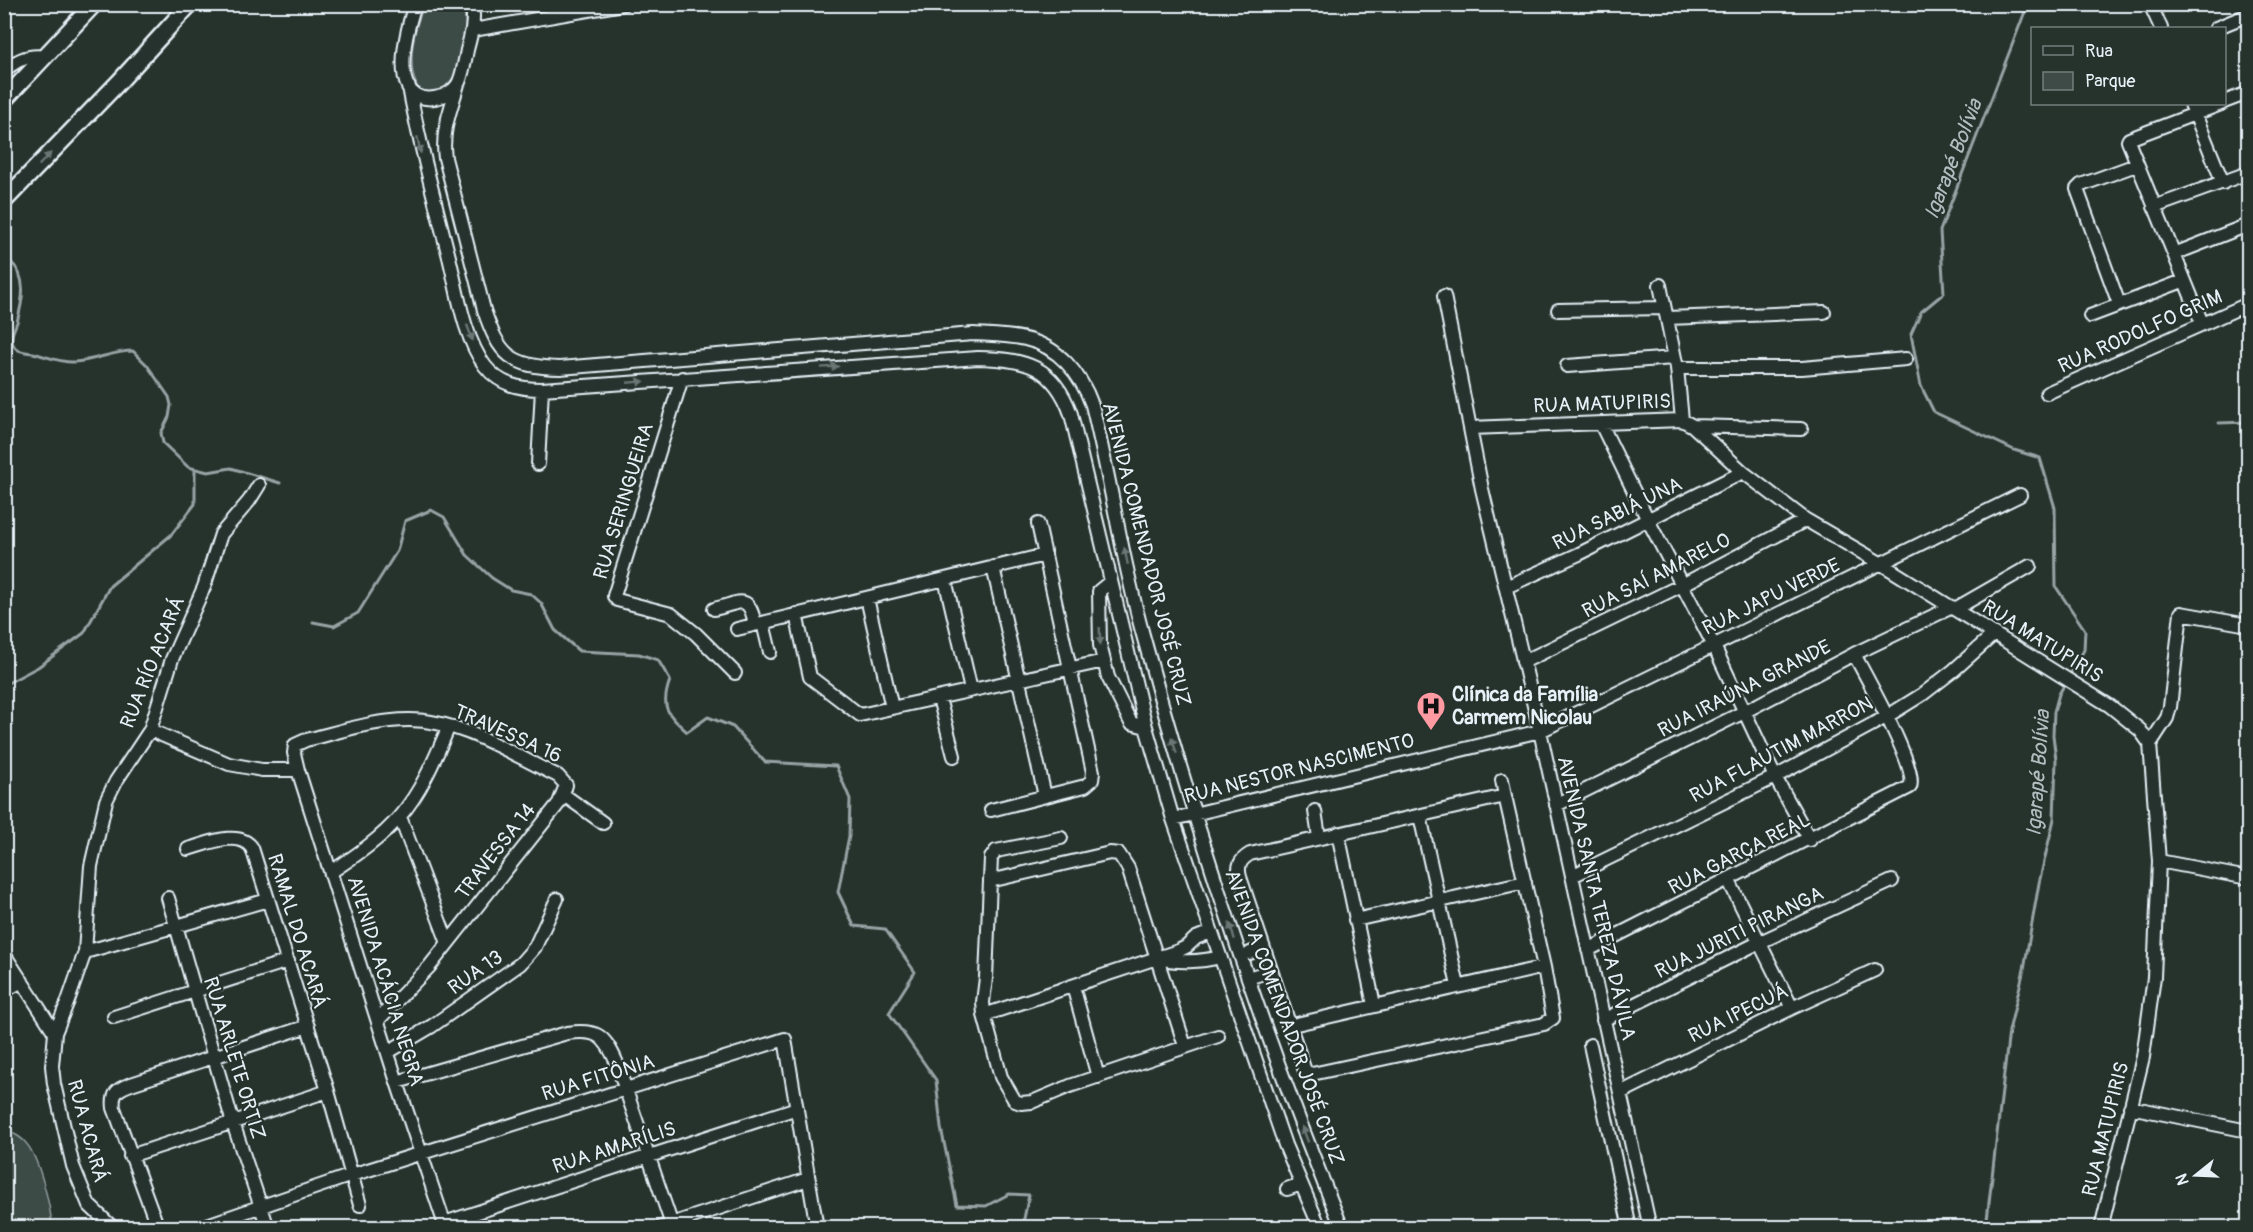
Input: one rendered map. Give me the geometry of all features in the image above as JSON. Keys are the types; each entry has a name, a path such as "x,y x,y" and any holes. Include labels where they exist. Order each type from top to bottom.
{"main road":[{"path":"4,100 94,4"},
{"path":"4,201 119,82 190,4"}],"street":[{"name":"AVENIDA COMENDADOR JOSÉ CRUZ","path":"415,4 408,24 405,69 423,159 465,320 485,366 497,378 515,388 542,389 978,358 1022,362 1042,371 1061,390 1071,414 1146,727 1173,819 1281,1134 1301,1184 1301,1200 1320,1227"},
{"name":"AVENIDA COMENDADOR JOSÉ CRUZ","path":"472,4 472,30 446,121 445,158 491,332 499,347 511,357 526,365 560,368 973,334 1037,342 1064,360 1086,388 1092,405 1142,632 1194,814 1248,978 1327,1176 1342,1227"},
{"path":"472,30 623,4"},
{"path":"2150,4 2161,27"},
{"path":"2218,27 2248,15"},
{"path":"4,71 23,59 45,57"},
{"path":"409,87 421,97 431,99 446,93 458,84"},
{"path":"2226,102 2248,93"},
{"path":"2202,323 2127,144 2129,139 2193,109 2213,105"},
{"path":"2193,109 2223,183"},
{"path":"2119,304 2077,189 2081,185 2136,165"},
{"path":"2154,207 2248,173"},
{"path":"2174,254 2248,225"},
{"path":"2090,316 2183,281"},
{"path":"1660,285 1687,423 1801,429"},
{"name":"AVENIDA SANTA TEREZA DÁVILA","path":"1444,296 1470,428 1650,1227"},
{"name":"RUA RODOLFO GRIM","path":"2048,393 2248,304"},
{"path":"1558,310 1665,313 1824,312"},
{"path":"1567,366 1676,363 1802,368 1906,359"},
{"name":"RUA SERINGUEIRA","path":"682,378 614,596 617,600 671,614 696,634 735,674"},
{"path":"538,464 542,389"},
{"path":"1601,423 1648,520 1714,646 1775,777 1810,840"},
{"name":"RUA MATUPIRIS","path":"1470,428 1601,423 1687,423 1743,472 1806,520 1880,563 2058,674 2127,718 2140,730 2150,744 2159,861 2154,977 2143,1057 2101,1227"},
{"name":"RUA SABIÁ UNA","path":"1506,587 1579,554 1743,472"},
{"name":"RUA RÍO ACARÁ","path":"55,1033 85,952 91,866 106,801 116,781 150,730 172,659 204,587 221,534 259,485"},
{"name":"RUA JAPU VERDE","path":"1540,731 2020,495"},
{"name":"RUA SAÍ AMARELO","path":"1523,662 1682,585 1806,520"},
{"path":"991,810 1085,786 1092,780 1093,772 1038,524"},
{"path":"737,629 1045,555"},
{"name":"RUA IRAÚNA GRANDE","path":"1556,806 1854,654 1953,608 2030,566"},
{"path":"993,567 1045,796"},
{"path":"945,579 971,690"},
{"path":"1110,582 1099,591 1101,645 1104,661 1108,677 1131,723 1146,727"},
{"path":"867,598 892,708"},
{"path":"714,609 744,602 749,604 770,652"},
{"path":"2150,744 2167,718 2170,707 2181,613 2248,625"},
{"path":"796,614 810,677 860,715 1104,661"},
{"name":"RUA FLAUTIM MARRON","path":"1572,876 1775,777 1886,717 1923,694 1994,634"},
{"path":"1854,654 1886,717"},
{"path":"939,698 954,756"},
{"name":"RUA GARÇA REAL","path":"1588,950 1810,840 1906,789 1912,784 1912,779 1904,754 1886,717"},
{"name":"TRAVESSA 16","path":"295,745 306,740 384,721 422,720 469,733 558,776 566,785 564,795"},
{"path":"331,872 351,859 400,817 420,785 449,726"},
{"path":"150,730 241,767 262,770 298,770"},
{"name":"RUA NESTOR NASCIMENTO","path":"1173,819 1540,731"},
{"name":"AVENIDA ACÁCIA NEGRA","path":"295,745 294,753 298,770 445,1225"},
{"path":"1502,780 1554,1013 1553,1017 1544,1024 1312,1074 1305,1071 1288,1026 1240,877 1239,864 1242,859 1250,854 1319,837 1504,796"},
{"path":"564,795 603,823"},
{"name":"TRAVESSA 14","path":"378,1020 402,997 448,943 564,795"},
{"path":"1315,811 1319,837"},
{"path":"1420,816 1458,986"},
{"name":"TRAVESSA 14","path":"400,817 448,943"},
{"path":"1338,833 1374,1005"},
{"name":"RAMAL DO ACARÁ","path":"188,849 236,838 245,840 255,854 352,1175"},
{"path":"1061,838 1003,850 993,854 990,864 984,1015 1001,1077 1010,1096 1021,1103 1032,1102 1070,1086 1218,1036"},
{"path":"990,881 1100,855 1119,854 1128,868 1185,1046"},
{"path":"2159,861 2248,878"},
{"path":"1729,880 1758,943 1792,1008"},
{"name":"RUA JURITI PIRANGA","path":"1603,1020 1758,943 1892,881"},
{"path":"1355,920 1525,882"},
{"name":"RUA ARLETE ORTIZ","path":"168,898 233,1123 268,1227"},
{"name":"RUA 13","path":"388,1052 432,1026 520,964 535,947 557,899"},
{"path":"85,952 268,900"},
{"path":"984,1015 1183,949 1196,938 1211,932"},
{"path":"1250,953 1263,948"},
{"path":"4,954 55,1033"},
{"path":"1157,958 1177,963 1190,959 1207,960 1220,957"},
{"path":"114,1017 288,961"},
{"path":"1288,1026 1544,967"},
{"path":"1248,978 1270,970"},
{"name":"RUA IPECUÁ","path":"1620,1093 1792,1008 1875,970"},
{"path":"4,990 22,981"},
{"path":"1073,986 1098,1077"},
{"path":"158,1227 130,1156 114,1108 113,1096 119,1088 308,1026"},
{"path":"397,1082 567,1033 588,1032 600,1036 608,1044 627,1089 672,1225"},
{"name":"RUA ACARÁ","path":"55,1033 52,1066 54,1084 73,1166 89,1205 114,1227"},
{"name":"RUA FITÔNIA","path":"261,1206 352,1175 786,1039 797,1108"},
{"path":"1590,1045 1630,1227"},
{"path":"130,1156 328,1092"},
{"path":"2130,1107 2248,1131"},
{"path":"797,1108 817,1227"},
{"name":"RUA AMARÍLIS","path":"445,1225 797,1108"},
{"path":"352,1175 360,1205"},
{"path":"659,1227 672,1225 808,1179"},
{"path":"1287,1189 1301,1184"},
{"path":"198,1227 261,1206"}],"green space":[{"path":"425,5 462,5 464,15 462,52 454,76 441,94 421,92 413,72 414,36"},
{"path":"5,1129 23,1140 35,1159 47,1195 52,1227 5,1227"}],"waterway":[{"name":"Igarapé Bolívia","path":"2028,4 1940,231 1944,293 1921,312 1911,334 1921,386 1934,412 2014,450 2040,458 2055,508 2056,587 2085,630 2084,650 2069,676"},
{"path":"4,262 10,261 16,267 22,282 21,305 12,338 16,349 69,362 133,351 147,365 169,397 171,405 169,417 161,433 163,443 188,467 208,472 231,468 280,483"},
{"path":"2219,423 2248,422"},
{"path":"4,685 38,667 84,633 110,586 171,535 195,504 195,469"},
{"path":"313,622 334,626 358,613 397,551 405,521 431,510 444,517 467,555 492,578 511,590 531,594 541,603 555,630 579,651 639,654 658,660 670,680 666,697 667,709 674,720 687,732 708,717 733,727 765,762 836,766 850,799 849,836 838,892 854,926 885,929 915,972 889,1013 936,1080 941,1128 957,1205 986,1206 1009,1194 1029,1195 1022,1228"},
{"name":"Igarapé Bolívia","path":"1986,1228 2009,1031 2054,819 2056,760 2053,735 2054,712 2059,694 2066,682"}],"place":[{"name":"Clínica da Família Carmem Nicolau","path":"1431,732"}]}
